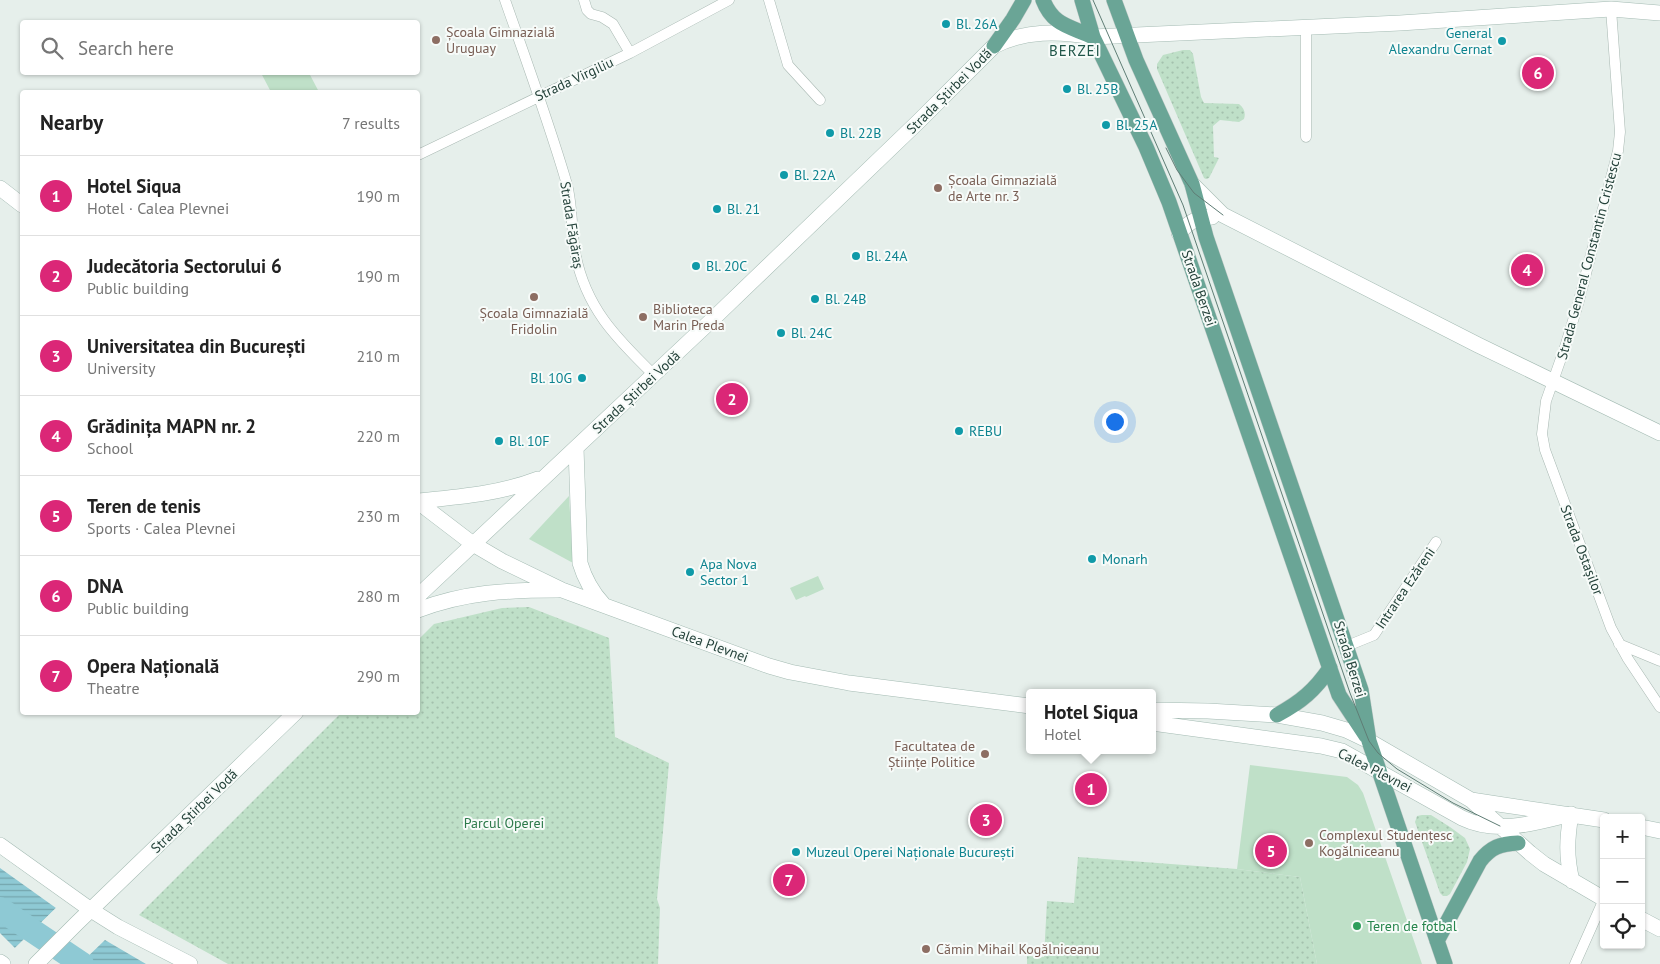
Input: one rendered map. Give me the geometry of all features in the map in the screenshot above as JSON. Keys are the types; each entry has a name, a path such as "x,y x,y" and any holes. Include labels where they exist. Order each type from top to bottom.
{"main road":[{"path":"994,46 1013,20 1024,0"},
{"path":"1043,0 1057,21 1093,37"},
{"name":"Strada Berzei","path":"1082,0 1093,37 1161,182 1339,694 1368,741"},
{"name":"Strada Berzei","path":"1114,0 1136,60 1192,184 1206,237 1361,690 1368,741"},
{"name":"Strada Știrbei Vodă","path":"420,594 654,375 919,121 994,46 1013,37 1034,33 1065,33 1093,37 1306,28 1611,10 1660,13"},
{"path":"1192,184 1223,215 1552,381 1660,433"},
{"path":"0,188 20,203"},
{"path":"1179,233 1188,223 1201,218 1223,215"},
{"path":"576,448 580,564 585,579 604,605"},
{"path":"420,501 496,492 547,476"},
{"name":"Calea Plevnei","path":"420,503 473,544 502,561 562,590 727,651 790,672 849,683 1026,705"},
{"path":"420,609 455,598 487,592 562,590"},
{"path":"1277,715 1307,696 1318,685 1330,668"},
{"name":"Calea Plevnei","path":"1156,710 1277,715 1334,726 1368,741 1472,800 1518,843 1544,864 1600,897"},
{"name":"Strada Știrbei Vodă","path":"36,964 293,715"},
{"name":"Calea Plevnei","path":"1156,724 1332,748 1342,751 1378,770 1472,822 1500,826"},
{"path":"1368,741 1445,964"},
{"name":"Calea Plevnei","path":"1472,800 1600,819"},
{"path":"1500,826 1540,822 1571,814 1567,850 1572,881"},
{"path":"1645,828 1660,831"},
{"path":"1437,941 1480,861 1494,847 1518,843"},
{"path":"0,845 91,910 190,964"},
{"path":"1645,921 1660,929"}],"street":[{"name":"Strada Făgăraș","path":"505,0 570,196 575,252 585,289 603,320 654,375"},
{"path":"584,0 587,10 591,14 602,17 613,24 630,53"},
{"name":"Strada Virgiliu","path":"420,154 630,53 729,0"},
{"path":"769,0 788,65 820,100"},
{"name":"Strada General Constantin Cristescu","path":"1552,381 1566,347 1618,151 1620,132 1611,10"},
{"path":"1306,28 1306,138"},
{"name":"Strada Ostașilor","path":"1552,381 1543,418 1544,450 1611,628 1619,644 1660,707"},
{"name":"Intrarea Ezăreni","path":"1347,646 1374,635 1436,542"},
{"path":"1619,644 1660,661"},
{"path":"1576,964 1602,904"}],"green space":[{"path":"1190,50 1193,54 1201,97 1204,103 1239,104 1245,113 1244,119 1239,122 1220,120 1213,126 1214,157 1219,158 1209,178 1206,179 1157,69 1157,64 1163,55"},
{"path":"262,75 310,75 318,90 270,90"},
{"path":"569,496 573,563 529,539"},
{"path":"818,576 824,589 796,600 790,588"},
{"name":"Parcul Operei","path":"529,607 609,638 615,737 669,763 657,899 660,908 658,964 228,964 139,915 339,715 420,715 420,638 434,624 502,608"},
{"path":"1250,765 1347,777 1358,785 1363,793 1422,964 1317,964 1300,877 1237,869"},
{"path":"1431,815 1450,827 1465,838 1470,849 1467,862 1450,894 1447,896 1443,896 1440,893 1415,822 1417,816"},
{"path":"1078,857 1237,869 1300,877 1317,964 1027,964 1027,956 1044,957 1047,901 1074,903"}],"water":[{"path":"0,868 56,908 15,948 0,933"},
{"path":"105,940 146,964 80,964"}],"pier":[{"path":"56,908 58,909 17,950 15,948"}],"waterway":[{"path":"0,909 82,964"}],"tram line":[{"path":"1093,0 1183,205 1350,693 1369,741 1378,753 1397,769 1453,803 1500,826"},
{"path":"1166,148 1177,170 1194,193 1223,215"}],"place":[{"name":"Bl. 26A","path":"946,24"},
{"name":"Școala Gimnazială Uruguay","path":"436,40"},
{"name":"General Alexandru Cernat","path":"1502,41"},
{"name":"DNA","path":"1538,73"},
{"name":"Bl. 25B","path":"1067,89"},
{"name":"Bl. 25A","path":"1106,125"},
{"name":"Bl. 22B","path":"830,133"},
{"name":"Bl. 22A","path":"784,175"},
{"name":"Școala Gimnazială de Arte nr. 3","path":"938,188"},
{"name":"Bl. 21","path":"717,209"},
{"name":"Bl. 24A","path":"856,256"},
{"name":"Bl. 20C","path":"696,266"},
{"name":"Grădinița MAPN nr. 2","path":"1527,270"},
{"name":"Școala Gimnazială Fridolin","path":"534,297"},
{"name":"Bl. 24B","path":"815,299"},
{"name":"Biblioteca Marin Preda","path":"643,317"},
{"name":"Bl. 24C","path":"781,333"},
{"name":"Bl. 10G","path":"582,378"},
{"name":"Judecătoria Sectorului 6","path":"732,399"},
{"name":"REBU","path":"959,431"},
{"name":"Bl. 10F","path":"499,441"},
{"name":"Monarh","path":"1092,559"},
{"name":"Apa Nova Sector 1","path":"690,572"},
{"name":"Facultatea de Științe Politice","path":"985,754"},
{"name":"Hotel Siqua","path":"1091,789"},
{"name":"Universitatea din București","path":"986,820"},
{"name":"Complexul Studențesc Kogălniceanu","path":"1309,843"},
{"name":"Teren de tenis","path":"1271,851"},
{"name":"Muzeul Operei Naționale București","path":"796,852"},
{"name":"Opera Națională","path":"789,880"},
{"name":"Teren de fotbal","path":"1357,926"},
{"name":"Cămin Mihail Kogălniceanu","path":"926,949"}],"district":[{"name":"BERZEI","path":"1075,50"}]}
